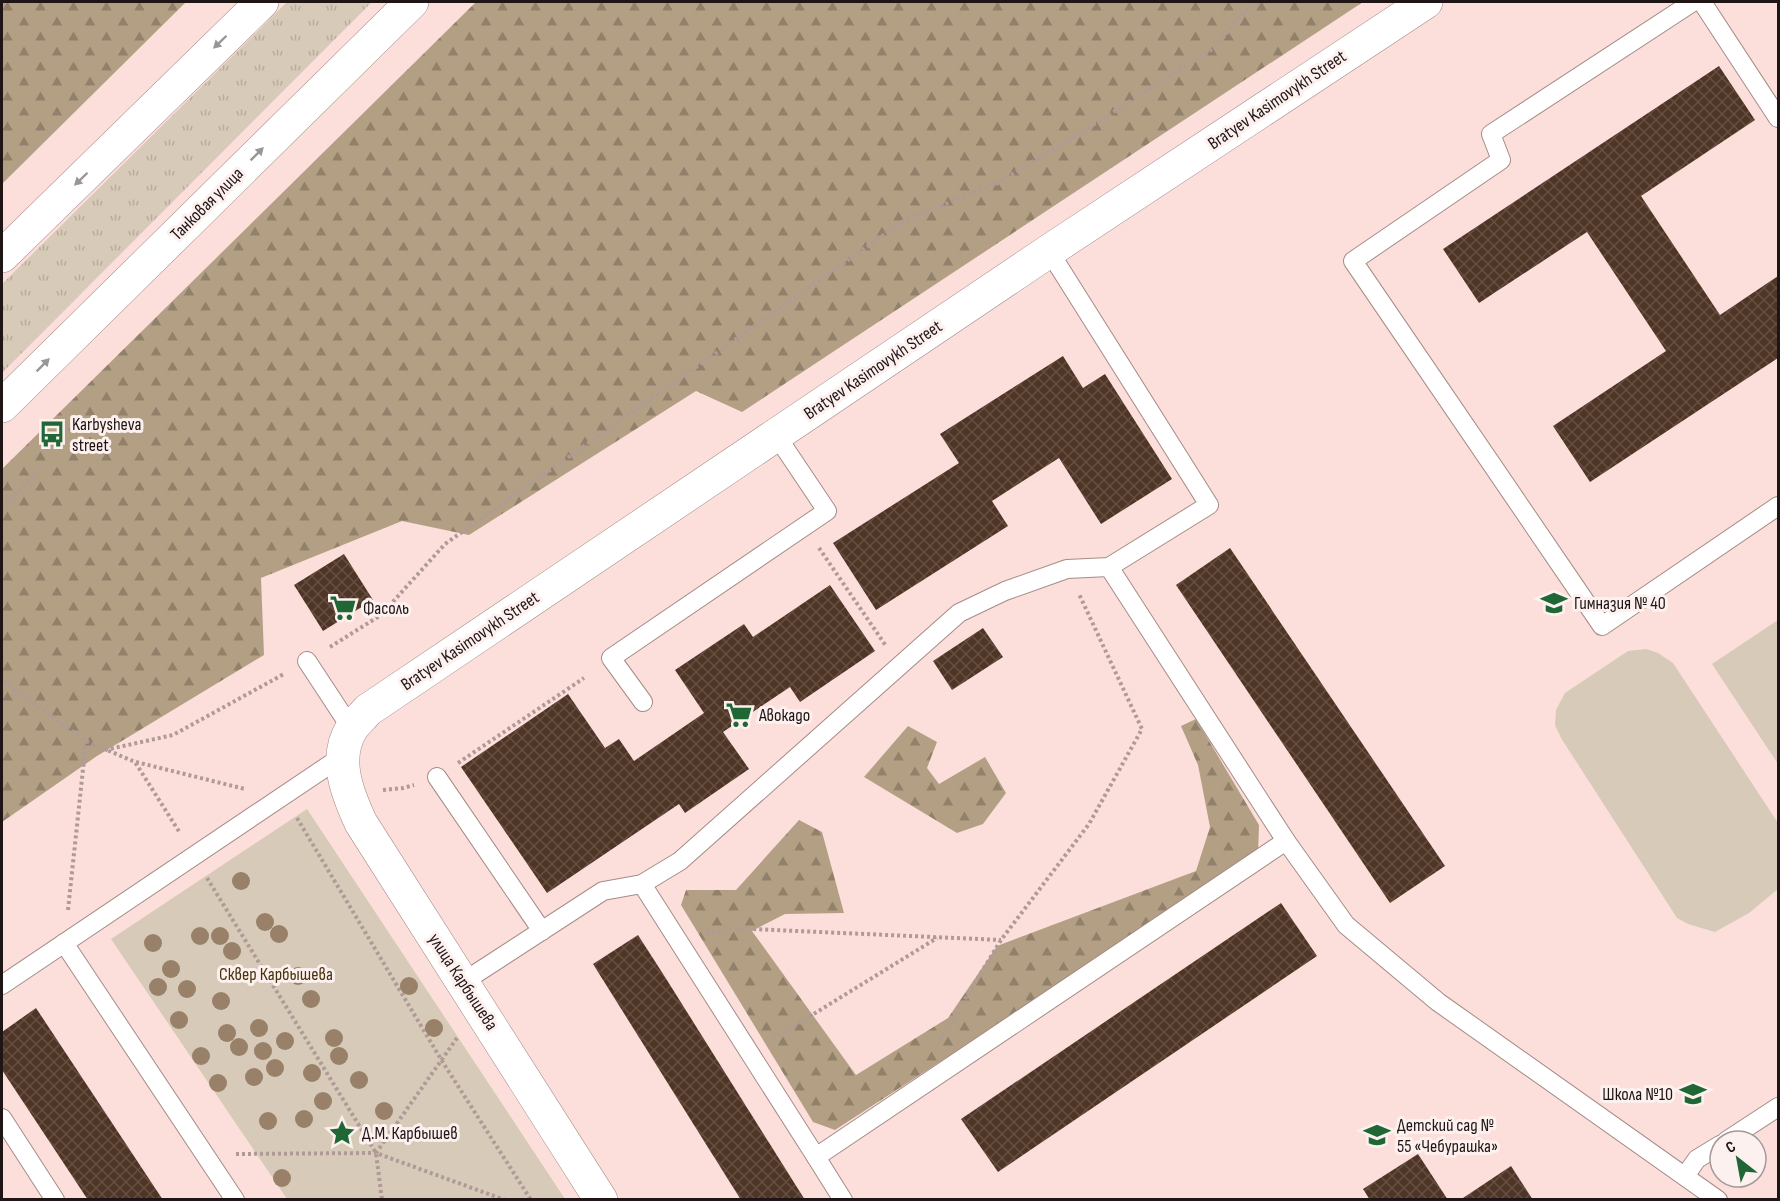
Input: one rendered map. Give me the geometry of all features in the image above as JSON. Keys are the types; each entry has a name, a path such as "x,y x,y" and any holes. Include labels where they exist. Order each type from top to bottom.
{"street":[{"path":"2,256 262,2"},
{"name":"Танковая улица","path":"2,406 412,2"},
{"name":"Bratyev Kasimovykh Street","path":"346,742 368,710 1049,251 1426,2"},
{"name":"улица Карбышева","path":"346,742 349,797 361,823 601,1200"}],"lane":[{"path":"1693,2 1491,134 1501,160 1353,261 1602,626 1779,506"},
{"path":"1702,2 1779,118"},
{"path":"470,994 542,931 603,891 642,884 680,861 959,613 1005,591 1067,569 1109,567 1209,505 1049,251"},
{"path":"643,702 611,658 827,511 776,435"},
{"path":"1109,567 1286,842 1346,925 1438,1002 1718,1200"},
{"path":"2,985 284,797 346,742 307,661"},
{"path":"437,777 542,931"},
{"path":"816,1157 1286,842"},
{"path":"642,884 843,1200"},
{"path":"64,943 235,1200"},
{"path":"1745,1129 1779,1107"},
{"path":"2,1118 55,1200"},
{"path":"1685,1176 1697,1159 1708,1152"}],"path":[{"path":"105,750 173,735 307,661 381,615 445,544 905,220 998,183 1085,130 1214,48 1245,12 1261,2"},
{"path":"2,508 41,467"},
{"path":"804,526 900,666"},
{"path":"936,1048 1001,940 1089,824 1142,729 1067,569"},
{"path":"2,675 7,684 86,741 105,750 135,762 284,797 442,1061 531,1200"},
{"path":"380,790 403,788 437,777 584,678"},
{"path":"64,943 86,741"},
{"path":"135,762 376,1153 382,1200"},
{"path":"679,942 729,928 1001,940"},
{"path":"749,1053 938,937"},
{"path":"376,1153 442,1061 470,994"},
{"path":"205,1154 376,1153 505,1200"}],"green space":[{"path":"2,2 186,2 2,184"},
{"path":"287,2 372,2 2,373 2,284"},
{"path":"476,2 1363,2 742,412 696,391 469,535 402,521 261,578 264,655 97,756 2,822 2,469"},
{"path":"1778,620 1778,764 1712,664"},
{"path":"1646,649 1658,653 1673,663 1778,823 1778,889 1749,913 1715,932 1688,924 1677,918 1561,738 1555,725 1556,710 1565,693 1628,651"},
{"path":"1196,719 1259,825 1258,855 835,1130 813,1122 681,905 686,890 736,890 799,820 822,832 844,913 785,914 752,931 856,1075 948,1018 997,946 1196,871 1210,827 1198,765 1181,726"},
{"path":"908,726 937,742 927,768 939,784 985,757 1006,793 983,824 957,833 864,777"},
{"name":"Сквер Карбышева","path":"307,809 565,1199 287,1199 111,939"}],"building":[{"path":"1719,66 1755,120 1641,196 1720,315 1778,276 1778,358 1590,482 1553,426 1666,351 1587,232 1479,303 1443,249"},
{"path":"1063,356 1083,388 1105,374 1172,479 1101,524 1059,458 992,501 1008,526 876,610 833,543 959,463 940,434"},
{"path":"1230,548 1445,866 1390,903 1176,585"},
{"path":"344,554 373,600 323,631 294,585"},
{"path":"830,585 875,651 800,702 790,687 723,732 749,769 685,813 679,804 547,893 461,767 568,694 605,748 619,739 634,761 704,713 675,670 744,624 753,637"},
{"path":"983,628 1003,657 952,690 933,661"},
{"path":"1281,903 1317,956 998,1172 961,1119"},
{"path":"638,935 805,1200 741,1200 593,964"},
{"path":"36,1008 163,1200 88,1200 2,1070 2,1032"},
{"path":"1418,1154 1448,1200 1370,1200 1363,1189"},
{"path":"1511,1166 1533,1200 1460,1200"}],"place":[{"name":"Karbysheva street","path":"52,434"},
{"name":"Гимназия № 40","path":"1554,603"},
{"name":"Фасоль","path":"343,608"},
{"name":"Авокадо","path":"739,715"},
{"name":"Школа №10","path":"1693,1094"},
{"name":"Д.М. Карбышев","path":"342,1133"},
{"name":"Детский сад № 55 «Чебурашка»","path":"1377,1135"}]}
